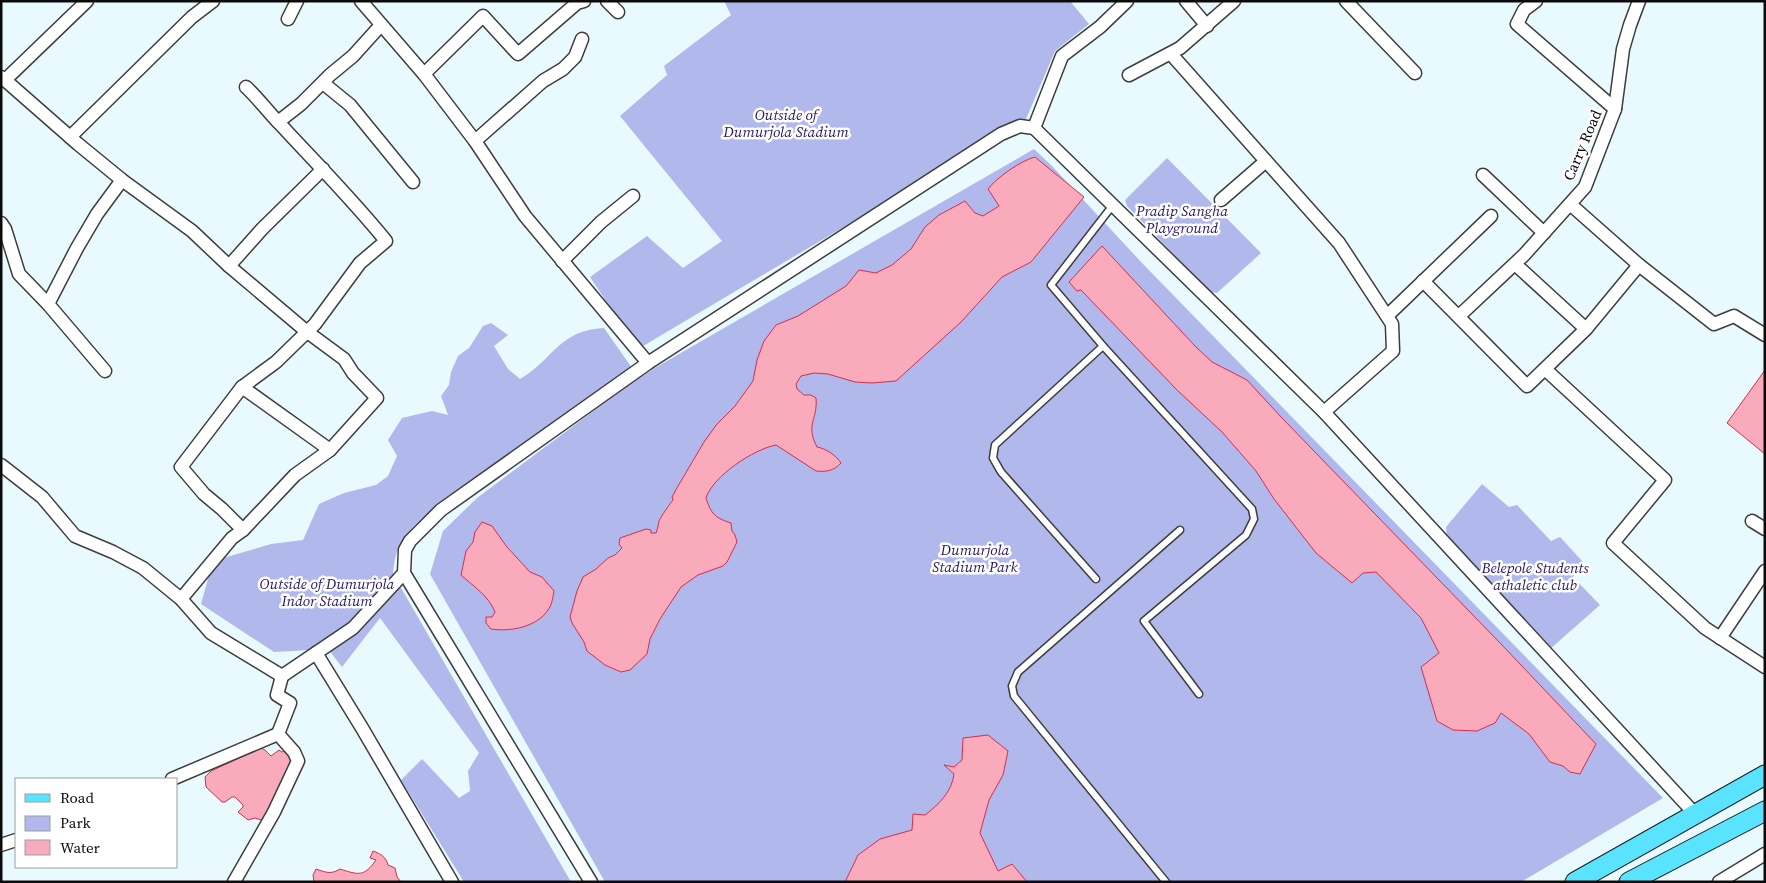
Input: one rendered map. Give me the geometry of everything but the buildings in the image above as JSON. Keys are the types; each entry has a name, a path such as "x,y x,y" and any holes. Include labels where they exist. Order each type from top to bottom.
{"main road":[{"path":"1575,882 1765,775"},
{"path":"1628,882 1765,812"}],"street":[{"path":"87,1 3,78 122,180 192,232 306,332 344,359 352,373 377,398 330,450 295,475 232,538 181,599"},
{"path":"70,137 192,17 213,1"},
{"path":"288,19 297,1"},
{"path":"361,1 424,74 476,141 525,216 648,363"},
{"path":"424,74 483,16 518,54 577,3 584,1"},
{"path":"606,1 618,12"},
{"path":"1034,128 1062,56 1100,28 1127,1"},
{"path":"1186,1 1207,26"},
{"path":"1129,75 1171,54 1207,26 1234,1"},
{"path":"1346,1 1415,73"},
{"path":"1536,1 1524,10 1517,24 1614,109"},
{"name":"Carry Road","path":"1459,316 1514,264 1585,187 1614,109 1624,49 1630,25 1640,1"},
{"path":"278,122 301,104 330,75 353,56 381,26"},
{"path":"476,141 543,81 563,69 575,57 582,38"},
{"path":"1171,54 1339,243 1392,324 1393,351 1324,412"},
{"path":"323,83 350,105 413,182"},
{"path":"242,530 204,494 181,467 242,387 276,362 315,324 360,263 386,241 359,207 246,87"},
{"path":"591,882 404,573 405,550 410,541 441,510 648,363 1001,134 1020,126 1034,128 1324,412 1695,814"},
{"path":"1221,200 1266,161"},
{"path":"229,266 262,229 323,169"},
{"path":"1483,175 1544,233"},
{"path":"48,304 97,214 122,180"},
{"path":"562,261 601,222 633,196"},
{"path":"1570,204 1638,265 1714,324 1734,316 1765,335"},
{"path":"1387,316 1491,216"},
{"path":"1,223 6,229 19,274 48,304 105,371"},
{"path":"1514,264 1586,329"},
{"path":"1424,281 1527,386 1586,329 1638,265"},
{"path":"1545,368 1665,480 1613,543 1705,628 1765,667"},
{"path":"242,387 330,450"},
{"path":"1,465 42,497 74,536 143,568 181,599 211,634 282,676"},
{"path":"1752,521 1765,529"},
{"path":"1720,638 1765,571"},
{"path":"174,778 278,734 290,704 277,695 282,676 353,628 404,573"},
{"path":"316,652 452,882"},
{"path":"234,882 274,812 298,761 294,752 278,734"},
{"path":"1,845 15,840"},
{"path":"1719,882 1765,854"}],"lane":[{"path":"1113,205 1050,285 1252,509 1254,519 1246,535 1144,620 1199,694"},
{"path":"1096,579 1001,472 993,458 995,445 1103,346"},
{"path":"1166,882 1014,696 1012,686 1018,672 1180,530"}],"green space":[{"name":"Outside of Dumurjola Stadium","path":"724,1 1070,1 1089,24 1055,51 1026,119 638,349 590,277 647,236 683,268 722,241 620,116 667,75 664,66 731,15"},
{"name":"Dumurjola Stadium Park","path":"1034,149 1142,263 1663,798 1521,882 605,882 430,574 443,531 477,498 627,386 653,369"},
{"name":"Pradip Sangha Playground","path":"1167,158 1261,253 1217,293 1210,292 1127,206 1125,200"},
{"name":"Outside of Dumurjola Indor Stadium","path":"491,323 508,335 494,346 508,369 520,379 532,371 567,340 589,330 604,328 632,368 425,516 411,529 402,541 394,564 393,574 571,882 464,882 401,780 422,759 459,798 470,791 468,771 479,753 380,618 342,667 328,649 274,652 201,604 213,561 271,544 303,540 319,504 344,493 376,485 388,476 397,456 388,440 402,418 432,411 448,415 441,396 449,385 451,372 458,356 469,348 483,326"},
{"name":"Belepole Students athaletic club","path":"1482,484 1509,507 1517,505 1551,541 1560,537 1584,563 1573,577 1600,605 1550,649 1447,539 1446,527"}],"water":[{"path":"1035,157 1084,197 1031,262 1002,277 961,322 896,381 855,382 828,374 814,373 801,376 796,384 797,389 804,395 811,395 816,398 812,433 817,447 830,453 841,463 836,468 830,470 816,471 776,445 757,452 735,465 717,481 706,498 714,515 731,523 732,531 735,535 737,542 727,562 723,566 698,575 681,587 660,619 650,639 647,654 630,670 621,672 605,665 587,651 570,617 583,577 622,548 619,544 620,538 646,529 651,530 651,533 656,533 660,519 673,500 672,497 704,442 717,424 735,406 753,381 757,360 764,341 776,325 798,316 846,286 859,270 876,273 892,265 911,249 925,227 939,215 965,201 975,213 983,216 999,206 988,189 1010,170"},
{"path":"1102,246 1212,362 1247,380 1596,744 1580,774 1570,772 1563,766 1550,762 1529,734 1501,713 1495,723 1477,731 1453,730 1437,721 1421,667 1439,653 1421,618 1376,572 1363,573 1352,583 1316,553 1274,499 1256,471 1222,432 1177,390 1081,290 1077,291 1069,282"},
{"path":"1765,370 1765,454 1727,423"},
{"path":"482,522 492,526 507,547 530,572 542,577 554,591 548,610 537,621 523,627 506,630 491,629 486,623 486,617 492,617 495,612 492,606 461,575 466,551 473,542 475,532"},
{"path":"988,735 1008,751 1003,775 989,800 980,833 998,871 1012,864 1027,882 847,882 846,880 858,855 880,839 912,830 913,814 925,815 944,798 953,781 954,774 944,765 954,767 962,760 963,738"},
{"path":"261,748 271,756 279,750 282,752 289,750 292,763 266,817 261,820 255,818 248,820 238,812 243,805 235,797 222,802 206,787 205,777 211,771"},
{"path":"373,851 383,856 388,865 395,868 397,877 401,882 314,882 313,875 316,869 328,872 340,869 352,873 364,872 376,860 370,858"}]}
